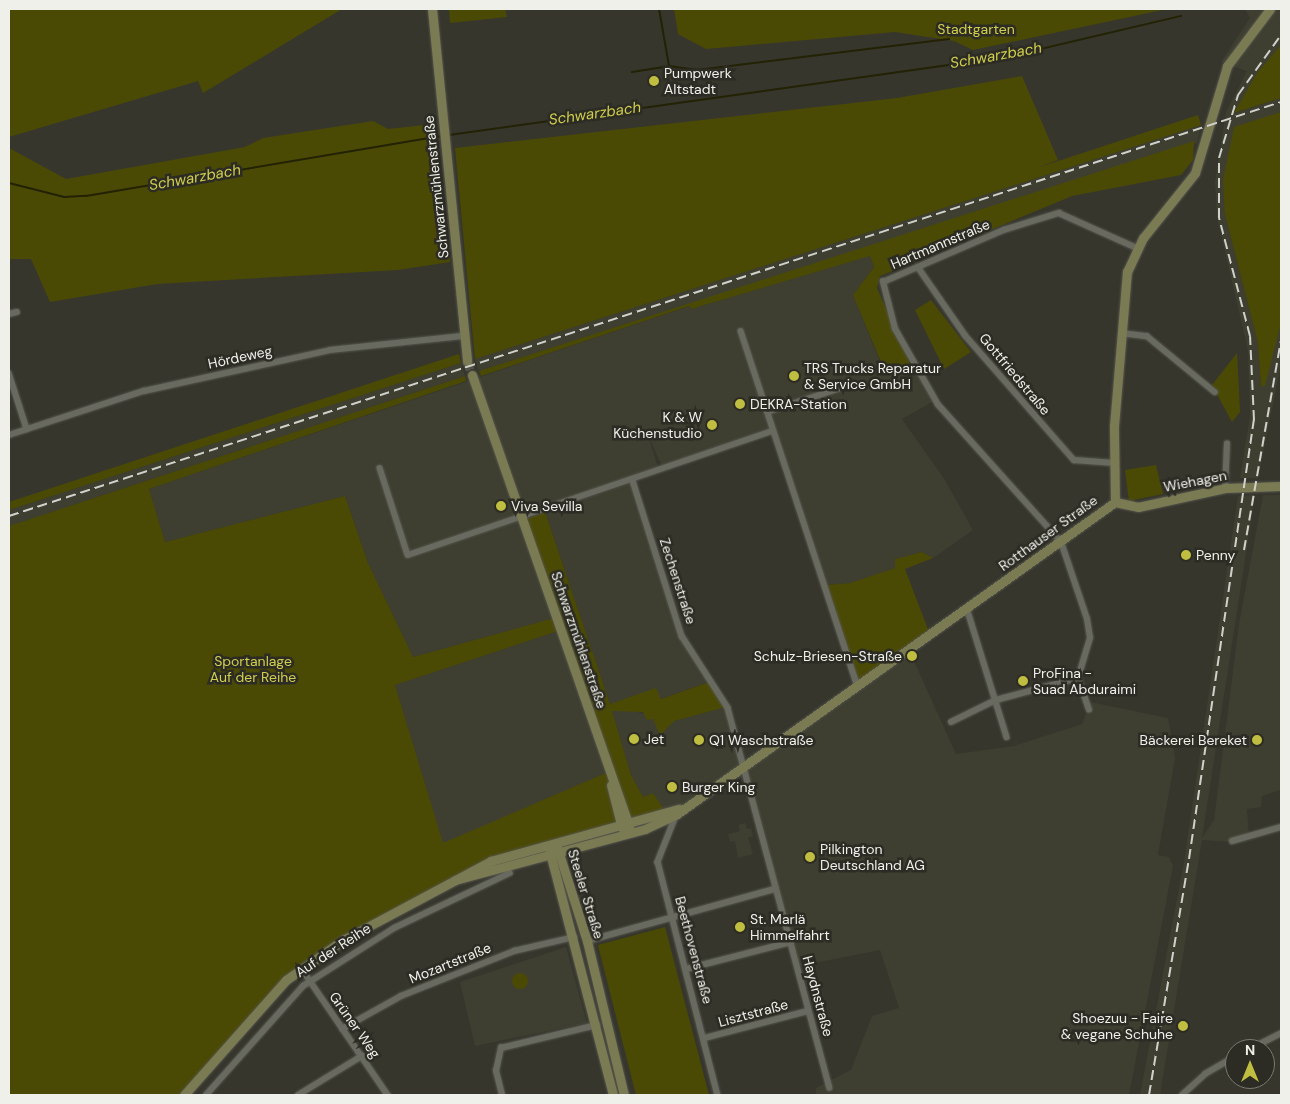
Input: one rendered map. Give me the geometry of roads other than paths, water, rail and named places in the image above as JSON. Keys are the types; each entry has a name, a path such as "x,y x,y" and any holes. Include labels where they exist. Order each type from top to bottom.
{"main road":[{"name":"Schwarzmühlenstraße","path":"432,9 467,361"},
{"name":"Rotthauser Straße","path":"626,834 679,811 1115,502 1114,462 1124,284 1137,248 1195,173 1227,66 1270,9"},
{"name":"Schwarzmühlenstraße","path":"472,375 524,518 608,770 630,821"},
{"name":"Wiehagen","path":"1115,502 1138,507 1225,488 1281,486"},
{"name":"Schwarzmühlenstraße","path":"608,770 619,824 626,834"},
{"name":"Rotthauser Straße","path":"619,824 679,811"},
{"path":"626,834 630,821"},
{"name":"Auf der Reihe","path":"184,1095 264,1002 302,969 343,940 491,861 551,842 619,824"},
{"name":"Auf der Reihe","path":"455,880 548,853 626,834"},
{"name":"Steeler Straße","path":"613,1095 598,1025 574,937 548,853 551,842 560,850 587,941 624,1095"}],"street":[{"name":"Hartmannstraße","path":"1061,542 972,446 912,363 895,329 882,282 1004,230 1059,213 1137,248"},
{"name":"Gottfriedstraße","path":"918,267 965,335 1074,460 1114,462"},
{"path":"9,314 17,312"},
{"path":"741,331 857,684"},
{"path":"1121,333 1147,336 1216,392"},
{"name":"Hördeweg","path":"9,435 144,391 322,352 464,336"},
{"path":"9,374 27,429"},
{"path":"767,412 850,386"},
{"path":"380,468 408,555 633,481 773,431"},
{"path":"1225,488 1227,444"},
{"name":"Zechenstraße","path":"633,481 682,636 722,694 742,766"},
{"path":"1061,542 1088,628 1086,659 1078,678 1089,710"},
{"path":"967,608 1007,737"},
{"path":"951,722 996,700 1078,678"},
{"name":"Haydnstraße","path":"742,766 830,1088"},
{"name":"Beethovenstraße","path":"679,811 658,862 706,1038 718,1095"},
{"path":"1232,841 1281,827"},
{"name":"Auf der Reihe","path":"206,1095 282,1005 310,981 394,928 510,873"},
{"path":"587,941 775,889"},
{"name":"Mozartstraße","path":"342,1029 434,983 514,951 574,937"},
{"path":"686,969 791,942"},
{"name":"Grüner Weg","path":"302,969 388,1095"},
{"name":"Lisztstraße","path":"706,1038 808,1011"},
{"path":"502,1095 496,1056 501,1048 598,1025"},
{"path":"1269,1039 1281,1033"},
{"path":"298,1095 362,1056"},
{"path":"1182,1095 1205,1074 1225,1063"}],"waterway":[{"path":"659,9 669,66"},
{"name":"Schwarzbach","path":"449,135 1006,57 1181,16"},
{"path":"632,72 669,66 697,70 949,39"},
{"name":"Schwarzbach","path":"9,183 64,197 86,196 441,136"}],"tunnel":[{"path":"467,361 472,375"}],"railway":[{"path":"1149,1095 1189,859 1254,420 1250,336 1219,218 1219,158 1238,95 1281,35"},
{"path":"9,516 1281,102"},
{"path":"1244,550 1281,341"}],"place":[{"name":"Pumpwerk Altstadt","path":"654,81"},
{"name":"TRS Trucks Reparatur & Service GmbH","path":"794,376"},
{"name":"DEKRA-Station","path":"740,404"},
{"name":"K & W Küchenstudio","path":"712,425"},
{"name":"Viva Sevilla","path":"501,506"},
{"name":"Penny","path":"1186,555"},
{"name":"Schulz-Briesen-Straße","path":"912,656"},
{"name":"ProFina - Suad Abduraimi","path":"1023,681"},
{"name":"Jet","path":"634,739"},
{"name":"Q1 Waschstraße","path":"699,740"},
{"name":"Bäckerei Bereket","path":"1257,740"},
{"name":"Burger King","path":"672,787"},
{"name":"Pilkington Deutschland AG","path":"810,857"},
{"name":"St. Marlä Himmelfahrt","path":"740,927"},
{"name":"Shoezuu - Faire & vegane Schuhe","path":"1183,1026"}],"park label":[{"name":"Stadtgarten","path":"976,29"},
{"name":"Sportanlage Auf der Reihe","path":"253,670"}]}
